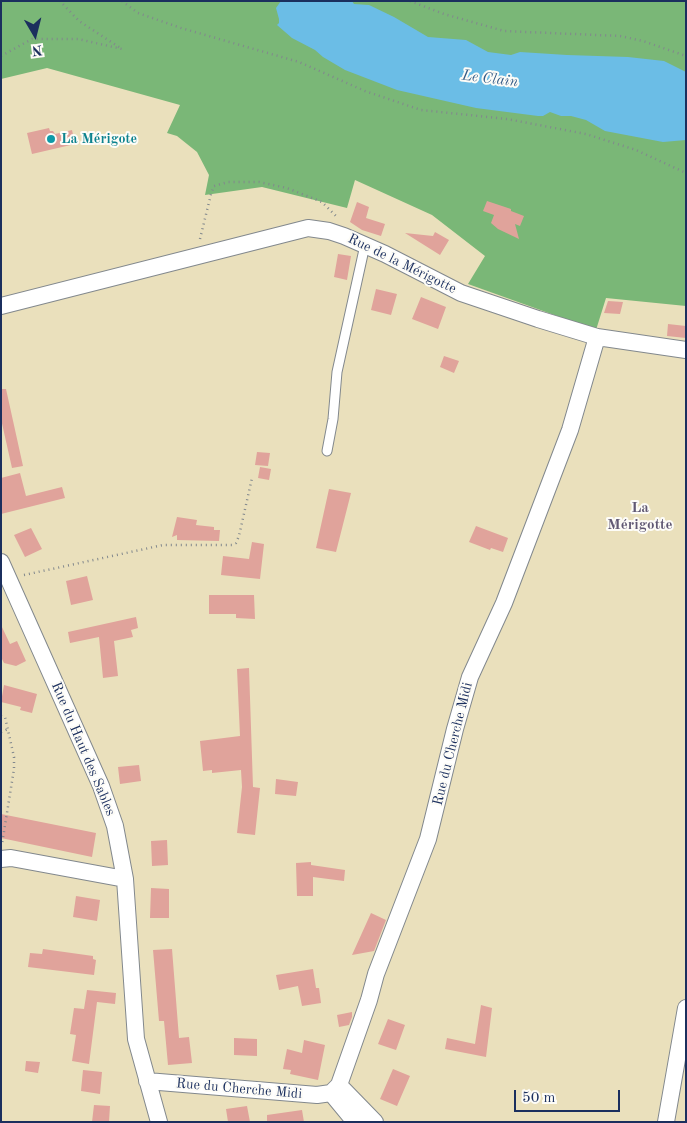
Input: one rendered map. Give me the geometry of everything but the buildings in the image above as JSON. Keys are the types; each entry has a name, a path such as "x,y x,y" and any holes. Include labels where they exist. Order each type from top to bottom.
{"street":[{"name":"Rue de la Mérigotte","path":"1,306 308,228 329,231 344,236 385,254 462,293 538,320 597,337 686,350"},
{"name":"Rue du Cherche Midi","path":"147,1080 317,1095 335,1089 369,1000 376,974 428,839 470,677 504,603 570,430 597,337"},
{"name":"Rue du Haut des Sables","path":"1,562 101,786 115,826 124,879 136,1039 159,1122"},
{"path":"1,859 11,858 124,879"},
{"path":"666,1122 686,1008"},
{"path":"335,1089 355,1122"},
{"path":"335,1089 374,1122"}],"lane":[{"path":"327,451 334,419 337,372 365,245"}],"path":[{"path":"1,56 32,39 78,38 122,50 79,21 60,1"},
{"path":"122,1 138,13 181,28 298,62 365,91 421,110 506,119 586,134 636,150 686,172"},
{"path":"410,1 444,14 504,31 620,36 643,41 686,56"},
{"path":"194,256 198,248 210,194 214,186 228,182 259,182 287,188 322,202 338,218 344,236"},
{"path":"9,578 163,545 232,545 236,543 240,536 252,478"},
{"path":"1,716 5,717 14,757 14,769 1,846"},
{"path":"1,732 8,729"}],"green space":[{"path":"1,1 686,1 686,306 606,298 596,330 468,284 485,256 432,215 355,180 347,208 262,187 205,195 209,175 197,152 177,136 167,133 180,105 47,68 1,79"}],"water":[{"name":"Le Clain","path":"281,1 352,1 354,4 369,5 428,37 466,40 488,52 511,55 520,52 628,57 664,61 686,72 686,140 663,142 605,131 586,120 571,116 561,116 550,112 543,116 538,116 476,108 397,90 345,70 315,50 292,38 277,25 279,19 276,8"}],"place":[{"name":"La Mérigote","path":"51,139"}],"district":[{"name":"La Mérigotte","path":"640,516"}]}
